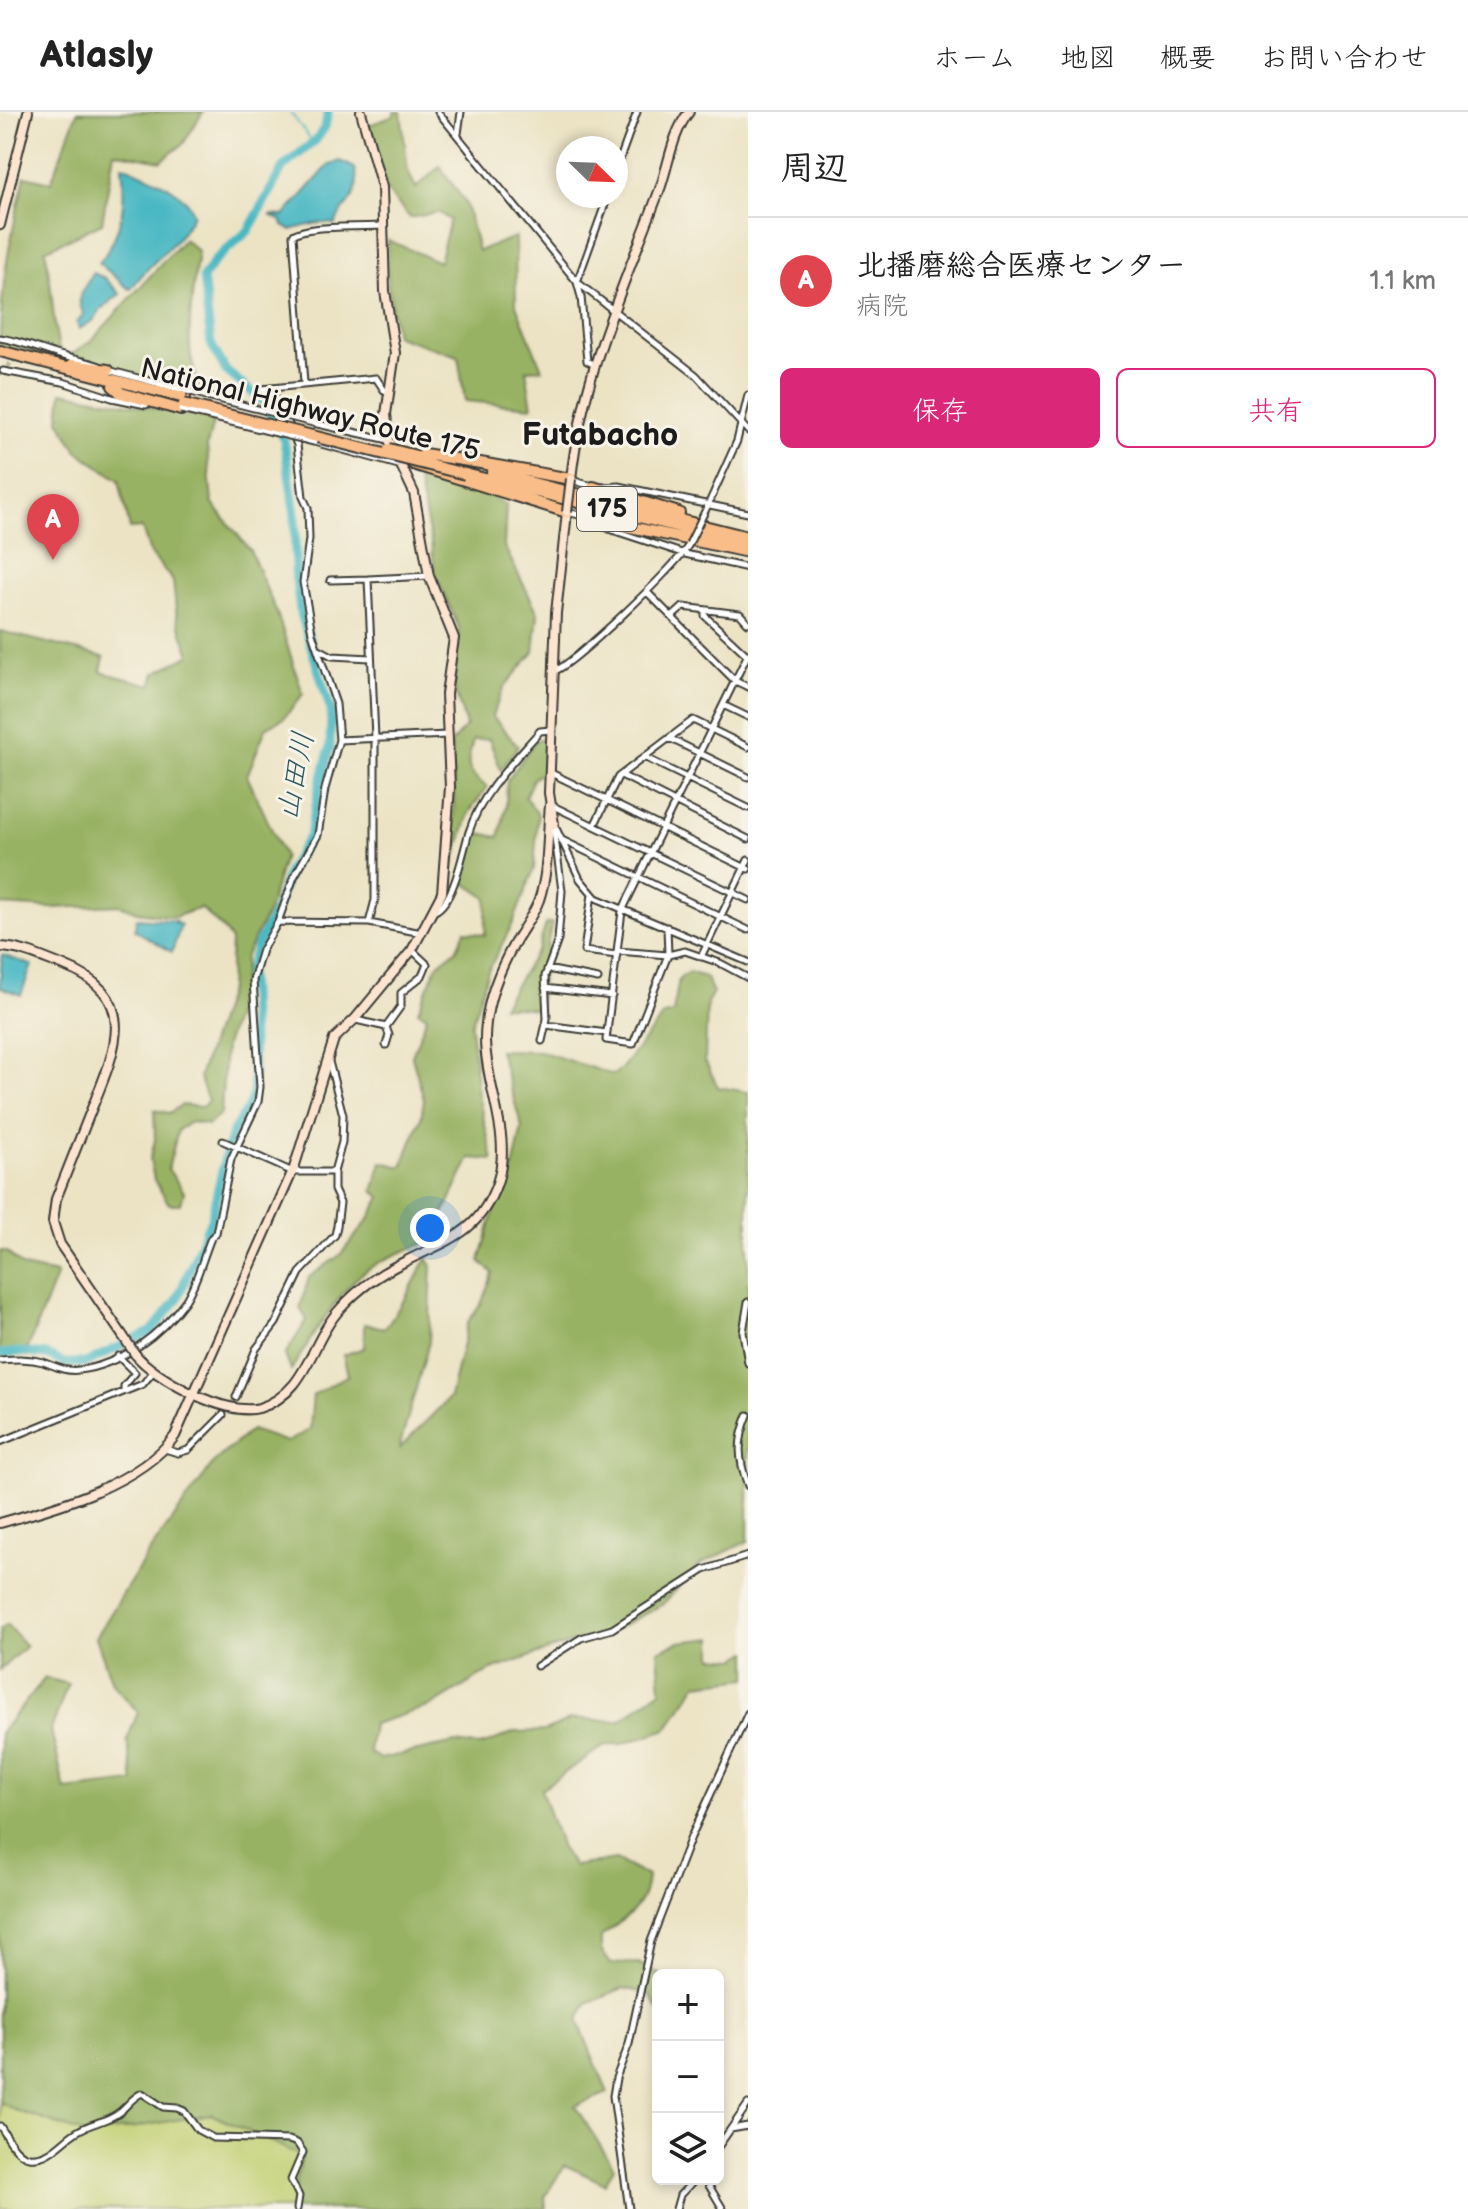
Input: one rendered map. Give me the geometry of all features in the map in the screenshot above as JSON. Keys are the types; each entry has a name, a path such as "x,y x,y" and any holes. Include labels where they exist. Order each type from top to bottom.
{"highway":[{"name":"National Highway Route 175","path":"0,351 405,464 466,470 748,534"},
{"path":"54,365 86,365 108,370"},
{"name":"National Highway Route 175","path":"2,368 184,401 370,445 748,544"},
{"path":"466,470 571,479"},
{"path":"466,470 567,512"},
{"path":"593,487 748,534"},
{"path":"593,519 748,552"}],"street":[{"path":"0,225 28,112"},
{"path":"0,1523 93,1492 144,1467 175,1436 293,1172 334,1039 355,1019 412,950 442,893 450,787 446,694 454,638 429,576 420,515 405,464 389,440 386,414 395,353 385,291 382,187 361,112"},
{"path":"438,112 577,282 696,375 748,431"},
{"path":"458,135 461,112"},
{"path":"628,137 637,112"},
{"path":"0,947 21,949 86,975 106,994 115,1012 114,1051 56,1199 53,1222 60,1244 135,1354 153,1372 195,1393 239,1409 257,1408 277,1400 304,1373 328,1325 341,1308 385,1272 456,1239 488,1203 501,1161 501,1138 486,1060 487,1011 495,983 538,902 544,877 550,805 559,573 575,442 593,364 661,185 680,126 689,112"},
{"path":"593,364 587,361 577,282 604,208"},
{"path":"304,383 293,235 315,228 384,226"},
{"path":"0,338 71,359 97,363 184,401 314,442 405,464"},
{"path":"2,368 63,382 112,398 184,401 313,423 389,440"},
{"path":"0,1360 21,1358 43,1362 57,1369 77,1371 103,1364 155,1336 187,1299 211,1238 216,1233 231,1159 258,1102 255,971 262,950 278,922 294,877 318,835 325,789 339,740 336,704 312,633 303,582 309,539 308,508 303,497 297,445 280,402 261,389 376,378 389,392"},
{"path":"554,671 560,670 574,658 685,554 742,423 748,395"},
{"path":"571,479 593,487 619,486 748,513"},
{"path":"567,512 685,554 748,568"},
{"path":"330,580 429,576"},
{"path":"368,579 375,738 375,900 369,923"},
{"path":"647,592 735,681 748,687"},
{"path":"672,617 683,607 740,614 748,623"},
{"path":"667,927 668,955 633,1044 606,1040 622,911 748,655 705,616 705,610"},
{"path":"318,649 332,656 371,658"},
{"path":"723,705 748,717"},
{"path":"595,824 621,775 693,720 748,747"},
{"path":"435,911 450,896 469,829 483,802 540,731 551,730"},
{"path":"339,740 447,735"},
{"path":"669,738 748,777"},
{"path":"644,757 748,808"},
{"path":"550,773 746,868"},
{"path":"621,775 748,839"},
{"path":"542,1041 546,1025 547,969 558,940 562,891 550,805"},
{"path":"550,805 748,900"},
{"path":"554,824 580,879 592,894 622,911 748,962"},
{"path":"561,840 748,930"},
{"path":"701,957 748,860"},
{"path":"592,894 584,951 668,955 685,951 720,963 748,978"},
{"path":"278,922 369,923 422,933"},
{"path":"386,1027 401,1006 401,993 422,976 427,964 412,950"},
{"path":"547,969 598,979"},
{"path":"545,988 612,996"},
{"path":"355,1019 386,1027"},
{"path":"546,1025 607,1033"},
{"path":"386,1027 389,1035 386,1045"},
{"path":"236,1397 256,1349 276,1323 300,1273 335,1235 340,1203 334,1190 334,1172 342,1142 343,1115 328,1057"},
{"path":"223,1141 293,1172 334,1172"},
{"path":"748,1302 743,1332 748,1363"},
{"path":"118,1356 135,1373 124,1386 124,1391"},
{"path":"0,1442 143,1384 153,1372"},
{"path":"165,1449 178,1453 188,1450 223,1415"},
{"path":"748,1415 739,1440 739,1454 748,1486"},
{"path":"537,1666 581,1638 612,1629 704,1570 748,1556"},
{"path":"629,2209 613,2096 616,2078 629,2044 651,1941 691,1837 748,1713"},
{"path":"0,2126 18,2150 30,2157 37,2156 57,2148 78,2130 109,2119 133,2097 142,2093 157,2105 184,2111 202,2134 213,2138 289,2140 297,2143 303,2152 291,2180 299,2196 297,2209"},
{"path":"724,2138 748,2104"},
{"path":"730,2129 748,2126"},
{"path":"676,2209 680,2195 689,2185"},
{"path":"708,2185 723,2209"}],"green space":[{"path":"77,112 203,112 183,144 161,161 114,152 102,223 45,250 60,353 74,353 92,340 184,239 198,251 190,345 192,364 207,394 92,365 0,347 7,260 25,176 51,182"},
{"path":"394,112 401,112 408,171 416,188 440,166 466,204 478,251 515,237 516,305 542,369 526,370 532,407 465,401 458,356 396,336 388,285 388,240 439,262 450,220 438,212 410,218 387,191 369,125 394,116"},
{"path":"62,392 214,419 207,446 212,503 250,550 278,616 303,694 284,718 266,728 247,776 284,856 268,912 245,957 240,1001 225,1046 221,1114 208,1125 191,1122 178,1130 168,1169 184,1192 181,1204 169,1204 154,1180 150,1159 155,1140 154,1110 169,1113 182,1105 202,1107 208,1101 199,1077 229,988 231,941 201,908 174,917 137,912 120,905 51,908 0,905 0,631 104,657 101,672 151,685 155,673 190,655 177,618 173,581 150,553 142,528 130,529 119,480 77,451 59,420"},
{"path":"417,476 484,492 506,505 504,546 538,613 534,652 504,687 492,716 518,746 501,770 489,739 473,740 469,767 487,787 469,813 448,883 454,813 451,743 466,726 454,688 459,628 435,573"},
{"path":"536,740 545,740 544,771 533,779 525,797 538,814 534,869 513,923 488,971 471,1026 478,1095 493,1160 470,1158 431,1241 383,1261 357,1278 330,1310 291,1370 285,1355 307,1320 300,1308 309,1277 340,1255 369,1219 381,1197 373,1191 382,1162 402,1167 421,1118 424,1100 412,1056 427,1016 418,1011 437,965 457,949 465,931 485,935 487,898 462,881 474,832 499,837 506,806 507,781"},
{"path":"552,923 543,964 539,1009 502,1006 538,949 546,924"},
{"path":"689,972 705,977 713,992 707,1003 705,1061 718,1087 748,1092 748,1541 698,1566 663,1604 613,1631 489,1671 431,1706 373,1724 369,1752 380,1759 455,1743 480,1746 515,1732 546,1731 571,1719 619,1721 661,1690 658,1651 679,1642 713,1638 713,1657 737,1659 748,1652 748,1678 697,1684 667,1729 622,1744 604,1746 541,1789 561,1848 573,1866 616,1860 647,1876 638,1905 601,1937 601,1950 611,1964 638,1963 652,1970 652,1998 650,1994 623,1988 587,2003 578,2021 608,2093 575,2106 614,2167 605,2184 565,2165 545,2196 546,2209 291,2209 302,2156 211,2114 89,2135 0,2102 0,1733 45,1678 68,1684 51,1730 65,1790 134,1782 127,1740 138,1712 112,1683 96,1637 149,1552 216,1460 251,1430 287,1442 310,1429 313,1395 348,1375 343,1355 364,1348 364,1324 385,1328 427,1258 432,1266 429,1342 399,1449 450,1397 468,1322 481,1304 493,1273 480,1261 496,1204 510,1182 522,1127 499,1050 540,1051 613,1075 664,1015 673,1013 679,979"},
{"path":"0,1251 7,1252 23,1267 57,1274 28,1348 0,1354"},
{"path":"7,1625 26,1646 0,1670 0,1629"},
{"path":"0,2102 89,2135 210,2114 303,2156 291,2209 0,2209"}],"water":[{"path":"340,161 355,168 357,179 354,194 335,225 319,223 291,230 270,215 284,216 328,166"},
{"path":"122,165 173,190 189,205 193,214 180,235 131,289 99,263 113,240 121,217"},
{"path":"93,273 105,278 120,294 101,309 94,320 79,329 77,323 84,313 80,298"},
{"path":"136,918 176,921 181,925 172,952 135,930"},
{"path":"2,955 32,965 21,995 0,987"}],"waterway":[{"path":"290,112 313,143"},
{"name":"山田川","path":"0,1354 21,1352 47,1355 65,1363 85,1363 152,1331 177,1300 211,1219 233,1131 249,1106 254,1091 249,971 257,946 276,910 289,870 310,835 330,747 331,711 300,610 295,570 295,515 284,440 264,402 226,371 211,344 203,277 216,259 249,230 283,167 316,140 325,127 328,112"}],"tunnel":[{"path":"7,367 25,348"},
{"path":"223,1415 236,1397"}],"place":[{"name":"北播磨総合医療センター","path":"53,560"}],"district":[{"name":"Futabacho","path":"600,435"}]}
